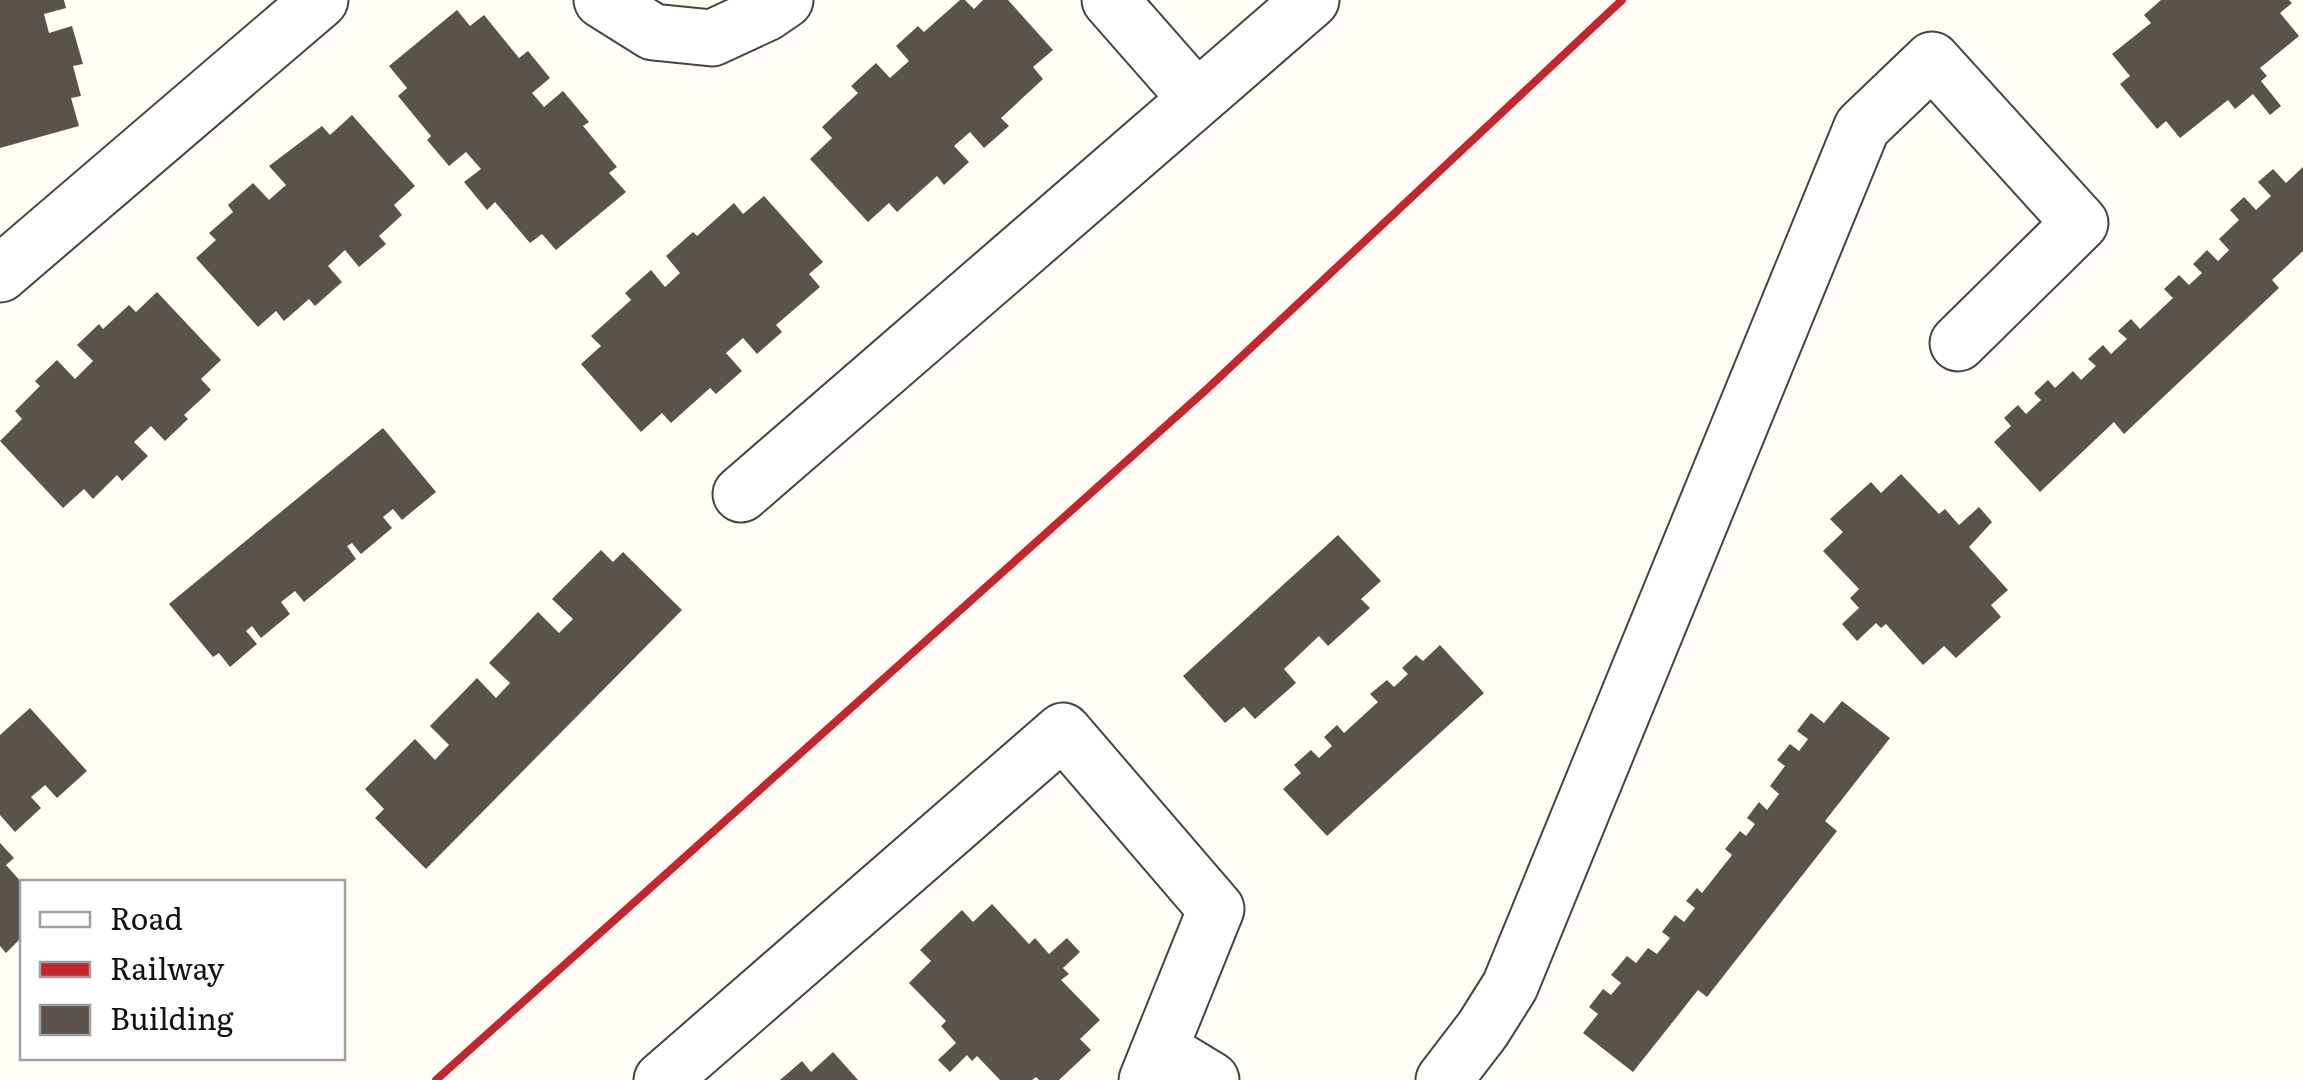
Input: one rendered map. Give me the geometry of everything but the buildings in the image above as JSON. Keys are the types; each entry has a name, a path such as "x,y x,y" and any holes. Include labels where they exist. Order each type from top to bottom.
{"street":[{"path":"0,274 320,0"},
{"path":"602,0 653,32 712,38 766,13 784,0"},
{"path":"1110,0 1198,99"},
{"path":"741,494 1311,0"},
{"path":"1444,1080 1510,986 1862,126 1932,60 2080,222 1958,343"},
{"path":"662,1080 1063,732 1216,908 1154,1065 1211,1080"}],"railway":[{"path":"436,1080 1207,389 1622,0"}]}
